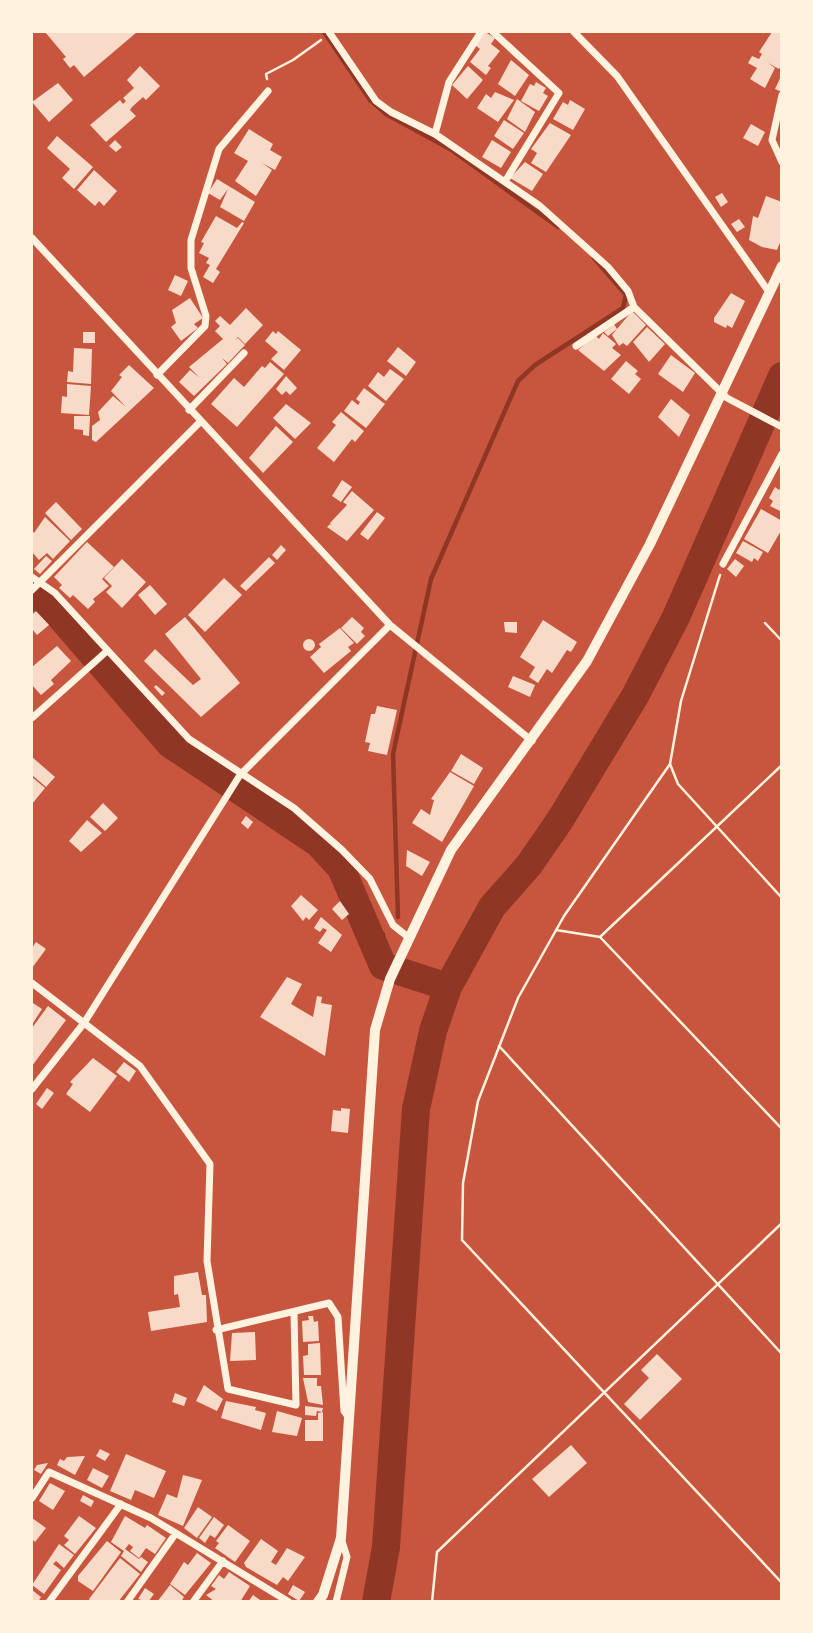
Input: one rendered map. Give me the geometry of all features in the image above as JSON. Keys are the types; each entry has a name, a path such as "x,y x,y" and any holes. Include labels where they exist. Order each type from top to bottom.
{"main road":[{"path":"318,1601 323,1595 341,1538 375,1030 390,979 452,850 587,661 650,544 724,394 782,266"}],"street":[{"path":"329,32 376,101 391,112 435,134 506,180 584,243 628,291 634,307 724,394 782,427"},
{"path":"435,134 449,82 481,32"},
{"path":"493,32 503,35 559,93 506,180"},
{"path":"574,32 617,76 769,292"},
{"path":"157,375 205,326 206,316 191,268 191,240 219,149 268,91"},
{"path":"782,95 772,139 782,162"},
{"path":"32,237 390,625 532,741"},
{"path":"576,346 634,307"},
{"path":"189,410 244,353"},
{"path":"32,590 200,422"},
{"path":"723,564 782,454"},
{"path":"32,577 55,593 189,739 294,808 342,850 370,878 393,925 408,937"},
{"path":"32,1089 84,1023 240,775 390,625"},
{"path":"32,718 107,651"},
{"path":"32,983 140,1066 210,1164 207,1261 216,1330 228,1389 296,1405 294,1312"},
{"path":"216,1330 329,1303 338,1317 344,1411 349,1418"},
{"path":"32,1498 49,1472 121,1504 176,1533 289,1601"},
{"path":"49,1601 121,1504"},
{"path":"127,1601 176,1533"},
{"path":"336,1601 347,1557 341,1538"},
{"path":"192,1601 223,1561"}],"path":[{"path":"268,91 266,74 293,60 329,32"},
{"path":"723,564 681,701 670,764 556,930 518,998 499,1046 478,1101 463,1183 461,1240 782,1583"},
{"path":"765,623 782,641"},
{"path":"670,764 678,784 782,898"},
{"path":"600,937 782,765"},
{"path":"556,930 600,937 782,1129"},
{"path":"499,1046 782,1354"},
{"path":"432,1601 437,1552 782,1223"}],"building":[{"path":"45,32 137,32 84,77 74,65 70,68 63,59 66,57"},
{"path":"485,32 495,38 491,44 500,51 488,66 491,68 486,75 470,62 480,49 475,45"},
{"path":"772,32 782,32 782,64 779,69 768,63 775,68 765,88 750,79 757,68 748,63 752,56 759,59 762,54 759,52"},
{"path":"511,60 529,75 515,96 498,84"},
{"path":"140,66 160,86 146,100 143,97 132,107 130,110 136,116 106,142 90,125 120,100 123,104 126,101 123,98 134,88 127,80"},
{"path":"468,66 483,80 467,99 452,85"},
{"path":"782,74 782,92 775,89"},
{"path":"536,82 546,88 543,93 548,96 539,111 521,101 530,84 534,86"},
{"path":"58,83 73,100 49,122 32,102"},
{"path":"495,92 514,100 498,122 477,108 486,94 491,98"},
{"path":"517,99 535,112 525,132 507,119"},
{"path":"570,100 585,109 573,130 553,119 563,102 568,105"},
{"path":"504,120 524,133 513,149 494,136"},
{"path":"550,123 571,135 546,172 531,163 537,153 531,149"},
{"path":"751,124 765,132 758,146 743,138"},
{"path":"249,129 273,144 270,150 282,157 275,170 262,163 272,170 256,196 235,181 248,161 234,153"},
{"path":"57,136 93,167 74,189 62,178 70,169 47,148"},
{"path":"115,140 122,147 116,152 109,146"},
{"path":"492,140 511,152 501,168 482,157"},
{"path":"525,162 543,174 532,191 510,178"},
{"path":"94,170 117,191 104,206 99,201 95,206 77,190"},
{"path":"217,179 255,202 244,221 220,207 228,189 220,200 208,193"},
{"path":"722,193 728,202 721,207 715,197"},
{"path":"766,196 782,202 782,238 777,250 762,247 749,240 753,216 758,218"},
{"path":"216,216 237,228 244,223 216,269 220,272 213,283 203,277 210,265 206,263 209,258 199,253 204,243 201,242"},
{"path":"739,219 745,227 737,232 731,224"},
{"path":"175,275 188,281 181,296 168,290"},
{"path":"731,293 745,301 732,328 727,325 726,328 714,322 714,318"},
{"path":"190,298 203,318 194,324 198,328 181,341 171,327 176,323 172,310"},
{"path":"246,308 263,325 245,344 238,337 235,340 238,338 245,345 228,363 222,358 227,364 194,396 179,382 190,370 200,378 189,367 223,339 215,331 220,326 215,321 220,316 230,325"},
{"path":"632,311 646,325 627,346 623,343 619,346 612,335"},
{"path":"614,324 617,329 608,336 604,332"},
{"path":"647,327 665,344 649,362 633,342"},
{"path":"273,331 276,334 278,331 301,350 284,370 271,359 278,352 265,341"},
{"path":"83,332 95,332 95,343 83,343"},
{"path":"603,333 616,344 612,348 621,355 604,371 578,350 595,335 599,339"},
{"path":"398,347 416,362 406,376 387,361"},
{"path":"74,348 92,349 91,384 67,382 68,371 73,372"},
{"path":"671,355 695,373 683,392 658,374"},
{"path":"626,361 638,371 635,374 641,379 629,394 611,379"},
{"path":"270,362 284,374 237,427 211,404 234,378 244,387 262,366 265,368"},
{"path":"129,365 154,388 96,442 92,440 92,426 100,420 98,412 113,396 126,407 111,391 122,377 119,375"},
{"path":"390,369 404,379 386,401 368,386 378,372 384,377"},
{"path":"286,376 297,388 290,395 286,391 282,395 276,389"},
{"path":"67,384 91,386 89,415 61,413 62,396 67,397"},
{"path":"364,388 385,404 366,428 344,411 352,400 358,405 360,402 356,399"},
{"path":"671,399 690,415 679,437 658,417"},
{"path":"286,404 311,423 295,439 273,418"},
{"path":"341,412 364,431 355,442 352,439 334,462 317,448 336,425 332,422"},
{"path":"74,416 90,416 89,436 83,435 83,430 74,429"},
{"path":"276,426 293,442 263,473 249,458"},
{"path":"342,480 352,487 341,502 332,496"},
{"path":"782,486 782,512 770,506 773,501 769,498 775,487 779,490"},
{"path":"352,491 374,510 347,541 327,527 330,524 332,526 330,523 347,505 343,502"},
{"path":"56,502 82,529 71,540 45,513"},
{"path":"761,509 782,521 782,529 768,553 744,539"},
{"path":"377,512 385,518 368,540 360,534"},
{"path":"45,517 70,541 53,559 47,553 39,560 32,552 32,530 34,533"},
{"path":"743,541 763,552 758,561 754,558 752,562 736,553"},
{"path":"87,542 114,567 102,579 109,586 93,599 95,602 88,609 73,595 70,598 59,588 62,585 54,577"},
{"path":"281,545 286,550 277,560 272,555"},
{"path":"46,556 52,561 40,574 34,569"},
{"path":"269,557 275,563 246,591 240,586"},
{"path":"122,559 146,582 122,608 106,592 112,586 104,578"},
{"path":"735,559 744,566 736,577 727,569"},
{"path":"224,578 242,595 205,632 188,615"},
{"path":"150,585 167,604 155,615 138,595"},
{"path":"36,611 49,625 37,635 32,629 32,615"},
{"path":"185,617 240,683 201,717 144,661 155,649 193,685 201,679 165,634"},
{"path":"352,617 364,628 361,632 365,636 357,644 341,628"},
{"path":"543,620 577,642 571,652 567,650 552,673 547,669 538,683 529,677 535,667 520,657"},
{"path":"504,622 517,622 517,633 505,632"},
{"path":"340,628 354,643 348,647 351,651 324,673 310,657 321,647 319,644"},
{"path":"309,639 315,645 309,651 303,645"},
{"path":"57,646 71,661 51,680 54,684 41,695 32,685 32,667"},
{"path":"513,676 535,685 530,697 508,687"},
{"path":"156,685 165,693 162,696 154,687"},
{"path":"377,706 397,710 387,755 368,751 370,743 365,742 371,714 375,714"},
{"path":"461,754 483,768 474,784 451,771"},
{"path":"32,757 55,777 46,787 32,775"},
{"path":"450,772 474,786 442,842 412,823 421,809 430,815 434,800 431,799"},
{"path":"32,777 45,788 32,804"},
{"path":"103,803 118,818 105,831 90,817"},
{"path":"246,816 253,822 248,829 241,823"},
{"path":"87,820 102,833 81,852 69,841"},
{"path":"407,850 430,862 422,876 406,866"},
{"path":"301,895 318,910 309,920 306,917 303,921 291,906"},
{"path":"340,901 349,914 342,920 332,909"},
{"path":"321,917 342,935 331,952 318,943 327,930 323,928 320,932 314,928"},
{"path":"36,942 46,949 32,968 32,948"},
{"path":"287,977 302,984 291,1004 313,1017 317,996 322,997 321,1003 332,1005 325,1056 260,1017"},
{"path":"33,1003 42,1009 33,1023 32,1006"},
{"path":"48,1006 66,1020 32,1066 32,1028"},
{"path":"93,1058 117,1076 90,1112 66,1094 73,1084 70,1082"},
{"path":"124,1062 136,1071 129,1082 116,1072"},
{"path":"47,1088 54,1093 42,1109 36,1104"},
{"path":"341,1108 350,1109 348,1133 331,1131 333,1110 341,1111"},
{"path":"198,1272 202,1295 206,1295 207,1322 151,1331 148,1312 180,1307 178,1294 174,1295 174,1276"},
{"path":"308,1316 313,1316 314,1322 318,1321 319,1341 303,1342 302,1321 309,1320"},
{"path":"255,1332 256,1360 230,1361 232,1333"},
{"path":"320,1343 321,1375 304,1375 303,1356 308,1355 308,1344"},
{"path":"657,1354 682,1379 640,1420 624,1404 649,1378 641,1370"},
{"path":"303,1378 317,1378 317,1386 321,1386 323,1405 308,1402"},
{"path":"204,1385 223,1399 217,1411 196,1401"},
{"path":"175,1393 187,1398 184,1406 172,1402"},
{"path":"226,1401 256,1407 255,1410 266,1413 261,1430 221,1418"},
{"path":"305,1406 323,1408 322,1412 317,1411 316,1416 305,1415"},
{"path":"277,1411 302,1418 297,1436 272,1432"},
{"path":"323,1412 323,1441 305,1441 305,1420 318,1420 318,1413"},
{"path":"571,1445 587,1463 549,1497 532,1479"},
{"path":"100,1449 110,1454 105,1461 96,1456"},
{"path":"126,1454 166,1471 154,1498 135,1490 131,1500 110,1491"},
{"path":"85,1456 75,1475 57,1465 60,1459 64,1461 67,1457"},
{"path":"48,1463 41,1474 34,1470 37,1465"},
{"path":"93,1468 109,1476 102,1488 87,1480"},
{"path":"183,1475 202,1480 183,1526 158,1515 167,1494 177,1498"},
{"path":"50,1483 65,1491 53,1510 39,1501"},
{"path":"83,1495 94,1501 91,1507 80,1501"},
{"path":"198,1507 212,1517 197,1538 184,1528"},
{"path":"79,1516 96,1528 75,1554 64,1545 69,1540 64,1536"},
{"path":"125,1516 145,1528 147,1525 166,1538 155,1554 146,1548 139,1558 130,1551 133,1547 129,1544 125,1549 139,1559 141,1557 148,1562 141,1572 121,1556 124,1551 111,1542"},
{"path":"214,1517 224,1525 215,1538 210,1535 205,1543 199,1538"},
{"path":"32,1518 46,1528 35,1542 32,1539"},
{"path":"228,1525 250,1541 235,1562 215,1548 219,1543 216,1541"},
{"path":"261,1539 278,1551 271,1562 276,1565 287,1548 305,1557 288,1581 283,1577 277,1585 246,1567 244,1563"},
{"path":"107,1541 121,1552 93,1591 78,1581 78,1576"},
{"path":"59,1544 74,1555 64,1568 56,1561 53,1564 61,1570 44,1594 32,1585"},
{"path":"197,1553 211,1563 185,1595 170,1584 184,1562 188,1565"},
{"path":"120,1558 140,1574 118,1602 91,1602 89,1599"},
{"path":"229,1572 250,1586 240,1602 215,1602 206,1595 216,1589 211,1586 219,1575 224,1579"},
{"path":"170,1585 184,1597 181,1602 157,1602"},
{"path":"293,1585 305,1592 299,1601 288,1594"},
{"path":"145,1588 154,1594 148,1602 138,1599"},
{"path":"32,1590 41,1597 38,1602 32,1602"},
{"path":"253,1595 263,1602 248,1602"}],"waterway":[{"path":"324,32 370,100 386,114 450,149 558,227"},
{"path":"398,917 393,754 431,579 518,381 535,365 623,308 626,295 594,258"},
{"path":"376,1602 386,1547 416,1109 433,1031 448,987 492,907 529,865 560,820 635,696 676,617 782,376"},
{"path":"32,593 51,606 170,744 318,843 341,868 383,966 448,987"},
{"path":"371,940 383,934"}]}
